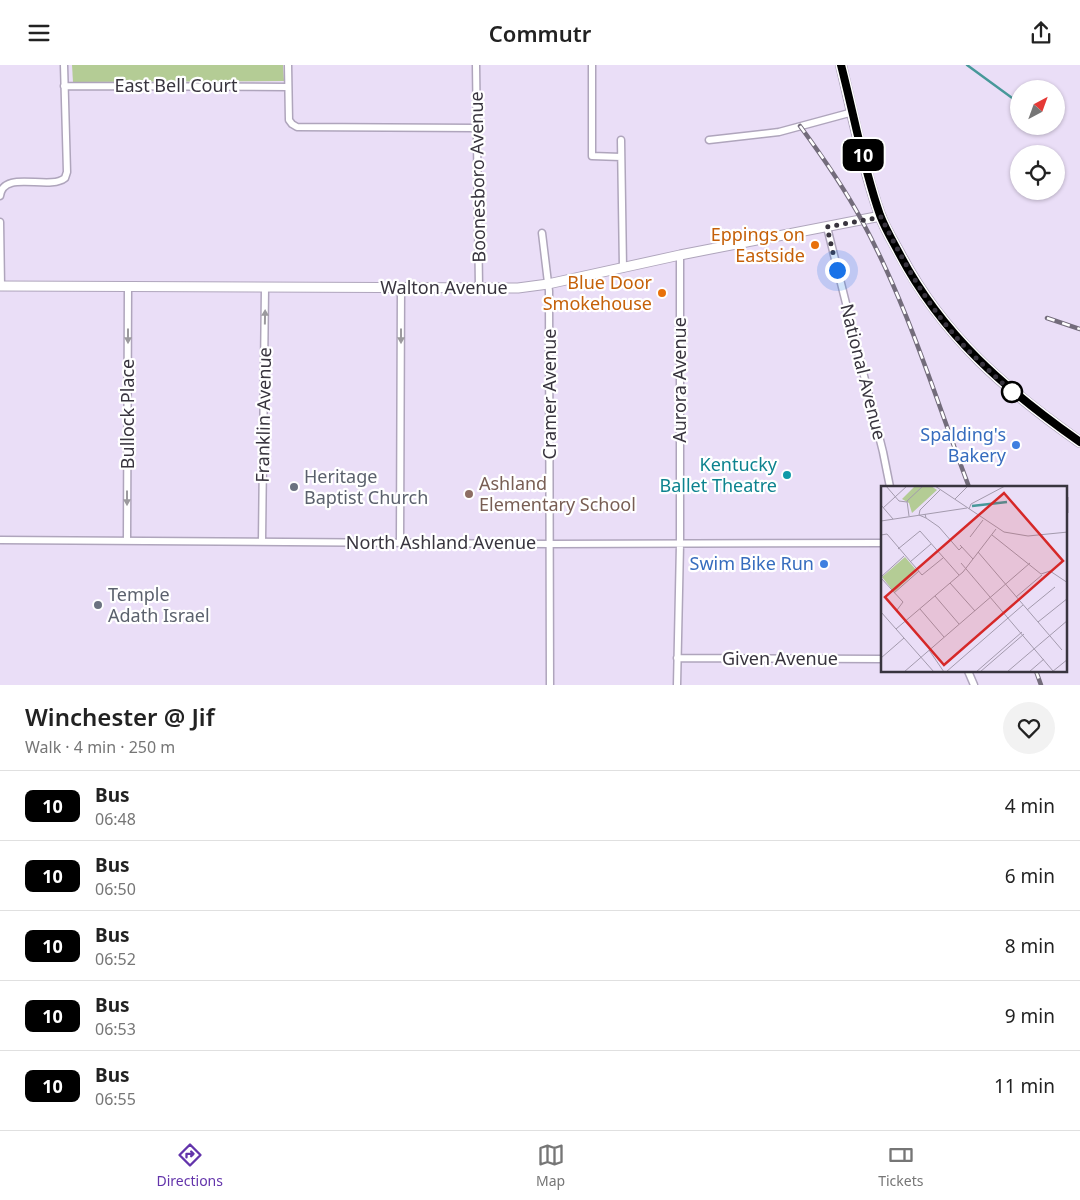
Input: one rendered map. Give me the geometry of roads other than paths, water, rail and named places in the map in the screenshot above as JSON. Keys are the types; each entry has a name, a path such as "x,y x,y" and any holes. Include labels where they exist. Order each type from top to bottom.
{"main road":[{"path":"841,65 881,217 907,268 951,331 978,360 1013,393 1080,442"}],"street":[{"path":"0,196 2,187 9,182 56,182 65,178 67,172 64,65"},
{"path":"288,65 289,120 292,125 303,128 477,128"},
{"name":"Boonesboro Avenue","path":"476,65 480,288"},
{"path":"592,65 592,156 621,157"},
{"name":"East Bell Court","path":"64,86 288,87"},
{"path":"709,140 779,132 853,112"},
{"path":"621,140 622,268"},
{"name":"Walton Avenue","path":"0,286 518,288 548,284 680,255 881,217"},
{"path":"0,221 0,286"},
{"name":"National Avenue","path":"827,227 890,486"},
{"name":"Cramer Avenue","path":"542,233 548,284 551,544 550,685"},
{"name":"Aurora Avenue","path":"677,685 680,544 680,255"},
{"name":"Bullock Place","path":"127,541 128,287"},
{"path":"400,543 401,287"},
{"name":"Franklin Avenue","path":"262,541 265,288"},
{"name":"North Ashland Avenue","path":"0,540 551,544 881,543"},
{"name":"Given Avenue","path":"677,658 881,659"},
{"path":"969,673 974,685"}],"waterway":[{"path":"967,65 1010,96"}],"railway":[{"path":"800,126 847,195 877,251 920,351 969,486"},
{"path":"1047,318 1080,329"},
{"path":"1037,673 1041,685"}],"place":[{"name":"Eppings on Eastside","path":"815,245"},
{"name":"Blue Door Smokehouse","path":"662,293"},
{"name":"Spalding's Bakery","path":"1016,445"},
{"name":"Kentucky Ballet Theatre","path":"787,475"},
{"name":"Heritage Baptist Church","path":"294,487"},
{"name":"Ashland Elementary School","path":"469,494"},
{"name":"Swim Bike Run","path":"824,564"},
{"name":"Temple Adath Israel","path":"98,605"}]}
